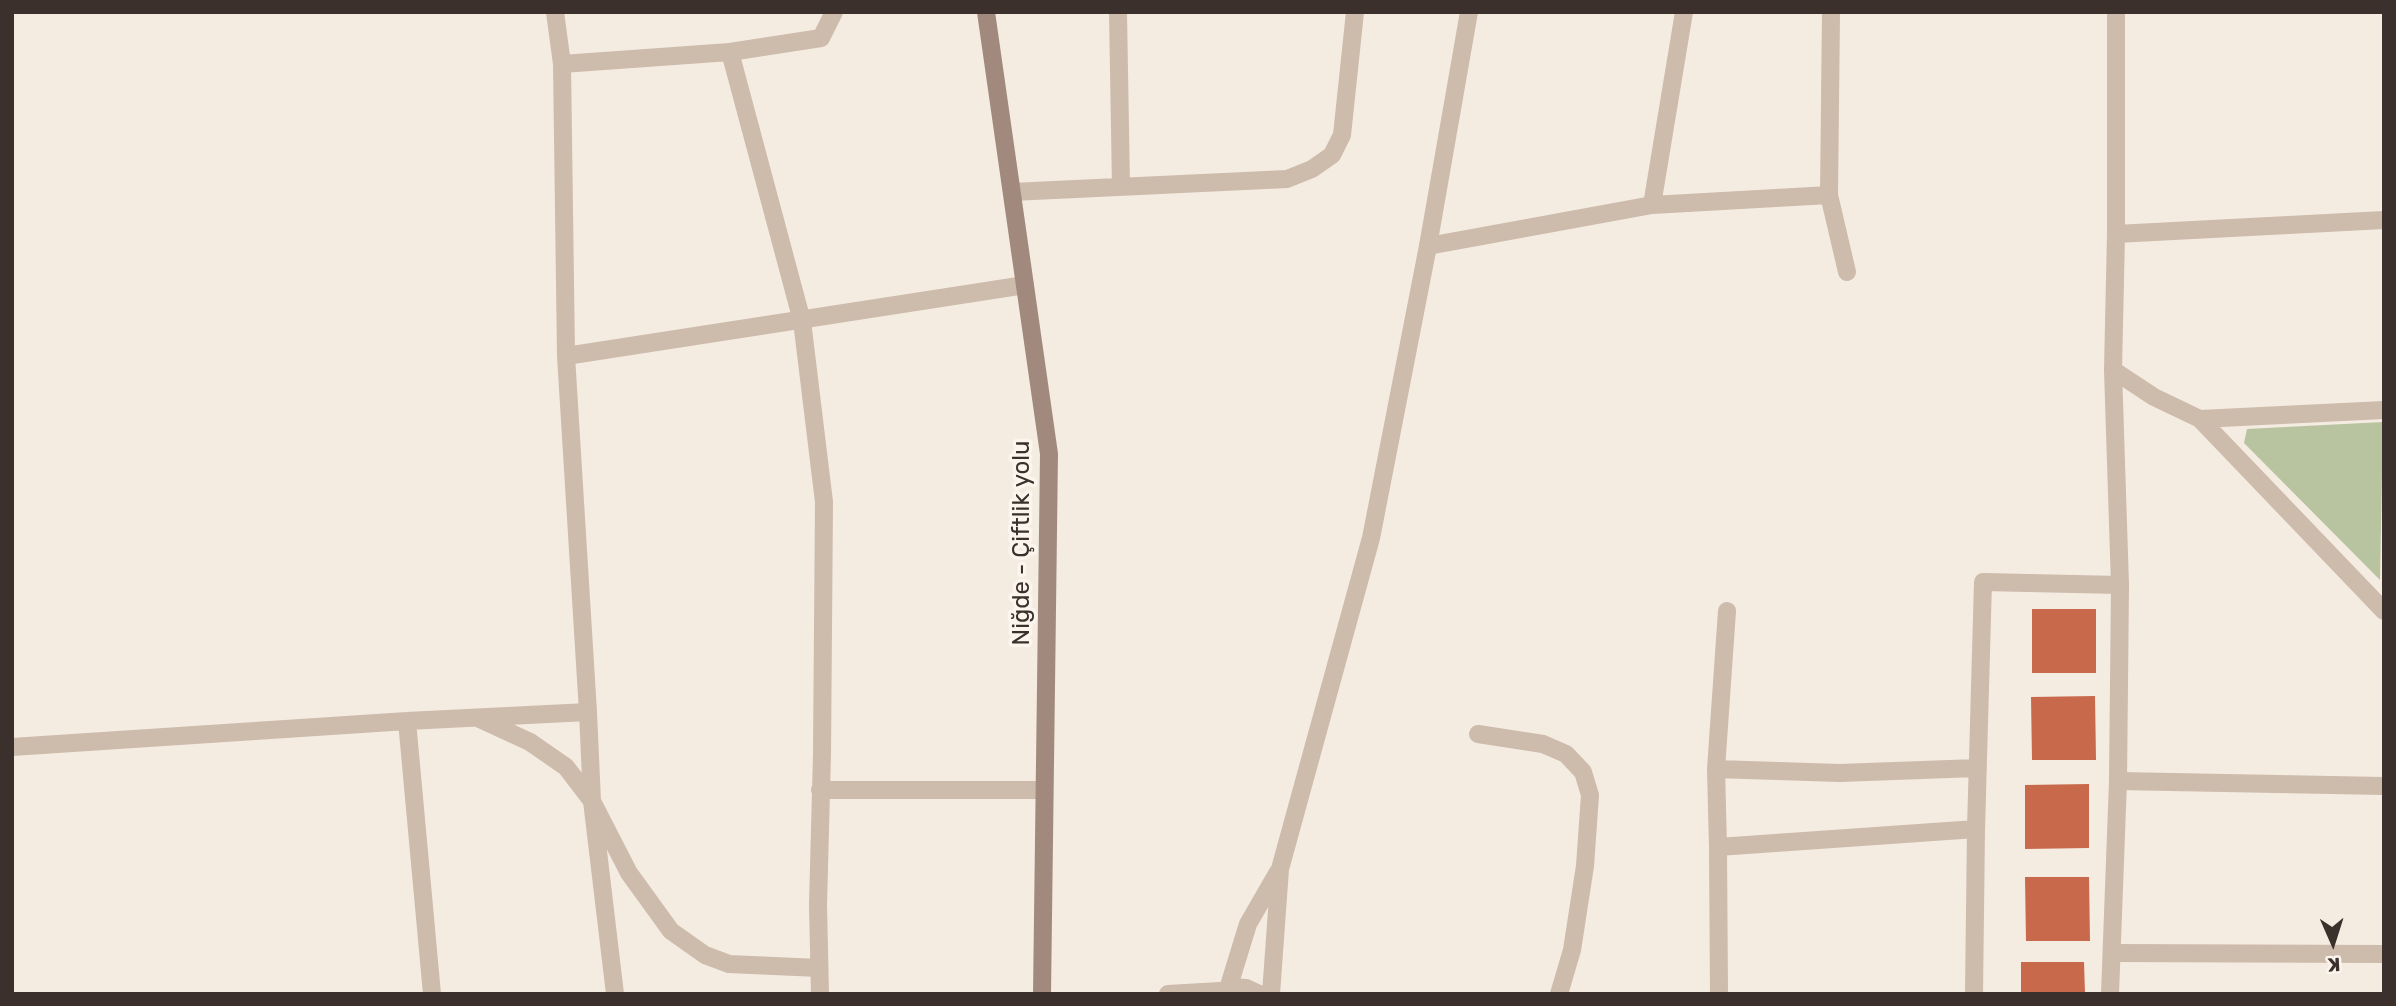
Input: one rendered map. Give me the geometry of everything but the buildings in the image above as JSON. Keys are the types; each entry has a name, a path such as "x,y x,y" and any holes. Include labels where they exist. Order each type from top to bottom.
{"main road":[{"name":"Niğde - Çiftlik yolu","path":"986,12 1049,454 1042,994"}],"street":[{"path":"555,12 562,64 566,356 589,712 592,801 615,994"},
{"path":"562,64 730,52 821,37 834,12"},
{"path":"1118,12 1121,187"},
{"path":"1012,192 1287,179 1312,170 1332,155 1342,135 1355,12"},
{"path":"1271,994 1280,869 1371,538 1428,246 1469,12"},
{"path":"1652,205 1684,12"},
{"path":"1831,12 1829,195 1847,272"},
{"path":"2110,994 2118,781 2120,585 2113,370 2116,12"},
{"path":"730,52 802,321 824,502 820,994"},
{"path":"1428,246 1652,205 1829,195"},
{"path":"2116,233 2384,220"},
{"path":"566,356 1025,285"},
{"path":"2113,370 2154,397 2200,419 2384,611"},
{"path":"2200,419 2384,410"},
{"path":"1974,994 1983,582 2120,585"},
{"path":"1719,994 1716,769 1727,611"},
{"path":"12,747 589,712"},
{"path":"477,718 548,753 566,767 592,801 629,873 671,931 705,955 729,964 819,968"},
{"path":"407,721 432,994"},
{"path":"1478,734 1543,744 1566,754 1583,772 1590,795 1585,866 1572,950 1559,994"},
{"path":"1716,769 1840,773 1978,768"},
{"path":"2118,781 2384,786"},
{"path":"820,790 1044,790"},
{"path":"1718,847 1976,830"},
{"path":"1221,991 1248,924 1280,869"},
{"path":"2112,953 2384,954"},
{"path":"1168,994 1246,988 1259,994"}],"green space":[{"path":"2383,422 2380,580 2244,443 2247,429"}]}
